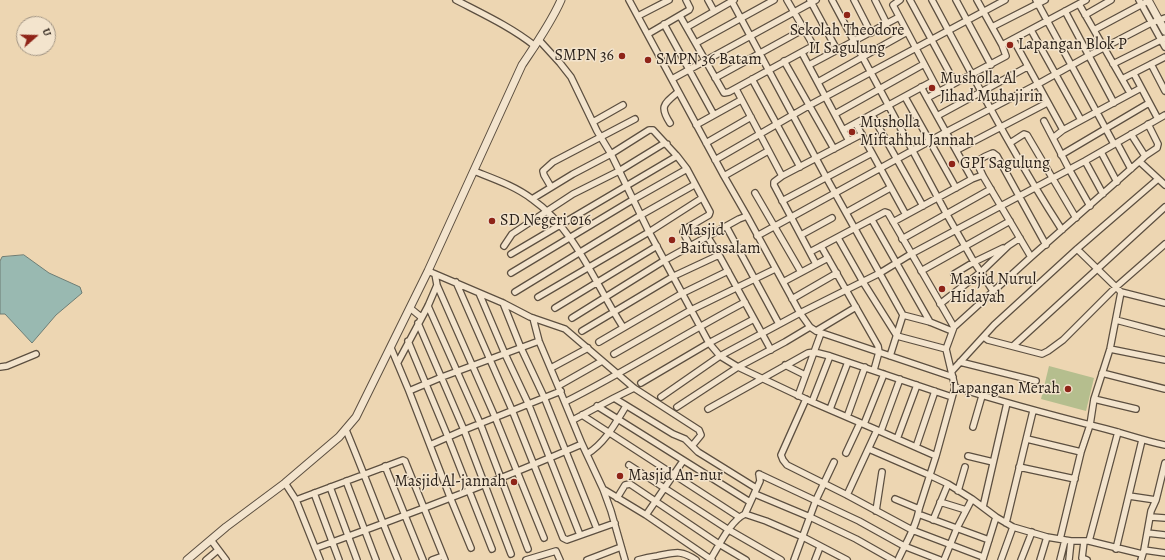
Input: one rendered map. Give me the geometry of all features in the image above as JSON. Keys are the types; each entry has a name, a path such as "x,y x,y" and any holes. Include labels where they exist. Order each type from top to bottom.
{"street":[{"path":"456,0 506,26 523,37 537,43 560,63 571,77 601,138 634,199 649,232 709,343 720,356 738,367 798,396 936,456"},
{"path":"187,560 226,527 285,483 346,430 356,417 410,308 432,273 474,171 522,65 537,43 561,0"},
{"path":"629,0 715,160 748,216 757,236 800,313 810,327 819,332 890,356 952,374"},
{"path":"638,16 669,0"},
{"path":"648,34 689,10 690,8 686,0"},
{"path":"708,0 714,11"},
{"path":"696,43 774,0"},
{"path":"680,16 724,93 736,89 810,47 812,43 788,0"},
{"path":"832,0 914,150 946,213 974,262 993,291"},
{"path":"854,0 871,33"},
{"path":"875,0 887,24"},
{"path":"900,0 893,4 939,92"},
{"path":"910,0 955,84"},
{"path":"932,0 1034,187 1062,230"},
{"path":"956,0 991,65"},
{"path":"927,98 1006,56 1002,45 977,0"},
{"path":"715,160 810,105 1005,0"},
{"path":"992,27 1037,2 1045,0"},
{"path":"1002,45 1086,0"},
{"path":"1085,15 1111,0"},
{"path":"687,27 732,1 749,36 903,315 890,356"},
{"path":"672,79 812,1 837,50"},
{"path":"1037,2 1106,129 1131,169"},
{"path":"1094,30 1144,2"},
{"path":"1144,2 1162,19 1165,31"},
{"path":"1144,2 1152,23 1163,39 1165,47"},
{"path":"1079,4 1130,94"},
{"path":"1065,12 1114,102"},
{"path":"809,65 899,17"},
{"path":"757,236 880,170 946,132 1088,56 1162,19"},
{"path":"664,24 714,115"},
{"path":"715,78 804,29"},
{"path":"1031,30 1081,120"},
{"path":"818,82 907,32"},
{"path":"1013,39 1062,130"},
{"path":"1113,64 1163,39"},
{"path":"802,52 849,141"},
{"path":"1122,80 1165,57"},
{"path":"784,61 834,149"},
{"path":"835,114 924,64"},
{"path":"1151,64 1165,91"},
{"path":"937,116 1027,67"},
{"path":"1134,74 1158,119"},
{"path":"752,79 800,167"},
{"path":"844,130 933,81"},
{"path":"921,87 972,179"},
{"path":"1053,138 1062,130 1141,88"},
{"path":"736,89 782,176"},
{"path":"670,123 664,113 663,108 678,92"},
{"path":"905,97 956,188"},
{"path":"696,125 741,100"},
{"path":"957,150 1047,103"},
{"path":"1061,154 1149,103"},
{"path":"593,122 623,105"},
{"path":"872,115 923,206"},
{"path":"660,396 720,356 800,313 847,291 897,264 911,254 1034,187 1069,170 1165,115"},
{"path":"706,143 751,117"},
{"path":"551,187 544,175 545,169 552,162 635,120"},
{"path":"1044,121 1069,170 1090,206"},
{"path":"856,124 906,215"},
{"path":"898,560 912,530 918,512 936,456 955,387 946,349 953,329 1031,257 1145,156 1157,148 1158,144 1148,124"},
{"path":"532,199 650,130 655,130 688,169 695,182 694,184 710,212 709,215 685,229 683,232 690,246"},
{"path":"816,264 782,201 774,182 782,176 862,134"},
{"path":"1010,142 1024,134 1027,135 1076,218"},
{"path":"1131,134 1145,156"},
{"path":"504,246 512,234 574,194 619,171 663,144 667,144"},
{"path":"724,176 768,151"},
{"path":"1101,152 1117,182"},
{"path":"782,201 872,153"},
{"path":"1031,257 990,189 977,163 978,161 990,154 997,156 1018,197 1046,245"},
{"path":"511,254 559,224 677,156"},
{"path":"1085,161 1103,194"},
{"path":"1140,162 1165,185"},
{"path":"511,273 634,199 688,169"},
{"path":"474,171 516,188 547,211 570,238 598,282 623,327"},
{"path":"893,222 972,179 983,176"},
{"path":"952,374 960,362 994,325 1158,179"},
{"path":"515,292 694,184"},
{"path":"846,212 890,188"},
{"path":"902,239 990,189"},
{"path":"756,193 801,272"},
{"path":"538,297 649,232 702,198"},
{"path":"1013,346 1165,207"},
{"path":"810,252 856,229 885,212 888,213 953,329"},
{"path":"572,318 665,260 739,219 748,216"},
{"path":"801,236 832,218"},
{"path":"872,220 930,322"},
{"path":"921,271 1010,221"},
{"path":"726,226 779,324"},
{"path":"707,236 728,270 771,350"},
{"path":"838,238 863,282 897,336 946,349"},
{"path":"954,274 974,262 1008,246 1020,238"},
{"path":"984,337 988,340 1042,354 1048,351 1063,340 1116,287 1165,244"},
{"path":"555,308 657,246"},
{"path":"821,246 878,346 879,352 874,370"},
{"path":"940,304 981,272 1008,246"},
{"path":"1077,250 1121,292 1165,303"},
{"path":"582,331 674,276 719,255"},
{"path":"783,282 828,258"},
{"path":"614,354 692,310 775,268"},
{"path":"599,342 683,293 728,270"},
{"path":"432,273 456,282 533,318 564,329 634,388 699,430 701,434 692,446"},
{"path":"432,273 495,417 544,538"},
{"path":"792,299 837,273"},
{"path":"456,282 512,410 562,538 567,540 615,523"},
{"path":"398,362 428,306 437,285"},
{"path":"1060,560 1066,540 1075,479 1081,452 1090,425 1094,399 1110,349 1121,292"},
{"path":"479,293 528,403 580,535"},
{"path":"565,402 618,375 700,326 745,302"},
{"path":"503,303 521,348 544,397 597,529"},
{"path":"428,306 480,424 528,549"},
{"path":"798,396 814,352 819,332 856,307"},
{"path":"410,308 421,317"},
{"path":"903,315 953,329"},
{"path":"533,318 539,341 560,388 582,444 603,489 615,523 625,560"},
{"path":"641,383 709,343 754,319"},
{"path":"1116,320 1165,333"},
{"path":"418,323 464,430 511,554"},
{"path":"677,406 738,367 810,327"},
{"path":"408,341 427,384 492,549"},
{"path":"409,391 442,377 539,341"},
{"path":"391,348 398,362 471,548"},
{"path":"551,368 588,348"},
{"path":"1110,349 1165,360"},
{"path":"708,409 808,352 830,356 952,397"},
{"path":"0,367 7,366 36,354"},
{"path":"812,402 830,356"},
{"path":"430,445 544,397 602,361"},
{"path":"830,410 848,362"},
{"path":"960,362 1036,381"},
{"path":"785,365 805,375"},
{"path":"847,417 865,368"},
{"path":"1102,373 1165,389"},
{"path":"846,453 862,424 884,374"},
{"path":"847,495 868,449 879,430 900,379"},
{"path":"897,439 917,385"},
{"path":"955,387 1033,411 1165,445"},
{"path":"572,420 634,388"},
{"path":"916,447 935,391"},
{"path":"973,427 982,396"},
{"path":"614,398 673,434 685,439 698,452 755,491 856,539 893,560"},
{"path":"806,399 781,455 787,465 912,530 983,558 996,517"},
{"path":"1094,399 1136,409"},
{"path":"983,507 1007,403"},
{"path":"597,406 750,502"},
{"path":"587,454 592,451 609,433 626,406"},
{"path":"1006,523 1033,411"},
{"path":"582,415 739,517"},
{"path":"346,430 365,474 382,524 398,560"},
{"path":"1087,560 1082,558 1118,432"},
{"path":"1027,439 1081,452"},
{"path":"1116,549 1142,440"},
{"path":"316,548 518,472 582,444"},
{"path":"868,449 948,484 1013,527 1047,536 1086,542 1142,555 1165,553"},
{"path":"968,456 993,462"},
{"path":"296,500 346,480 405,460 444,558 432,560"},
{"path":"646,515 683,461"},
{"path":"794,560 816,500 834,462"},
{"path":"1142,555 1151,517 1151,511 1156,500 1165,463"},
{"path":"629,465 729,530 781,560"},
{"path":"385,466 422,560"},
{"path":"958,491 965,467"},
{"path":"1019,467 1075,479"},
{"path":"876,511 882,472"},
{"path":"603,489 646,515 711,560 729,530 739,517 745,514 760,481 759,474 859,521 904,546 940,560"},
{"path":"346,480 376,560"},
{"path":"285,483 296,500 320,560"},
{"path":"617,498 625,485 630,484 746,560"},
{"path":"933,520 948,484"},
{"path":"330,487 357,560"},
{"path":"314,493 339,560"},
{"path":"1129,496 1156,500"},
{"path":"895,499 933,520 989,540"},
{"path":"944,560 957,528 972,499"},
{"path":"940,502 966,510"},
{"path":"745,514 766,521 803,537 847,560"},
{"path":"1151,517 1165,518"},
{"path":"1001,560 1013,527"},
{"path":"1021,560 1032,532"},
{"path":"1147,533 1165,535"},
{"path":"1040,560 1047,536"},
{"path":"211,540 226,560"},
{"path":"1066,540 1069,560"},
{"path":"587,560 622,547"},
{"path":"815,560 820,547"},
{"path":"206,560 218,550"},
{"path":"526,560 556,551 560,560"},
{"path":"638,560 650,556 656,558 678,552 688,554 696,560"}],"green space":[{"name":"Lapangan Merah","path":"1049,366 1094,378 1086,411 1041,399"}],"water":[{"path":"24,255 49,273 80,287 82,293 56,315 32,343 5,314 0,314 0,261 2,257"}],"place":[{"name":"Sekolah Theodore II Sagulung","path":"847,15"},
{"name":"Lapangan Blok P","path":"1010,45"},
{"name":"SMPN 36","path":"622,56"},
{"name":"SMPN 36 Batam","path":"648,60"},
{"name":"Musholla Al Jihad Muhajirin","path":"932,88"},
{"name":"Musholla Miftahhul Jannah","path":"852,132"},
{"name":"GPI Sagulung","path":"952,164"},
{"name":"SD Negeri 016","path":"492,221"},
{"name":"Masjid Baitussalam","path":"672,240"},
{"name":"Masjid Nurul Hidayah","path":"942,289"},
{"name":"Lapangan Merah","path":"1068,389"},
{"name":"Masjid An-nur","path":"620,476"},
{"name":"Masjid Al-jannah","path":"514,482"}]}
